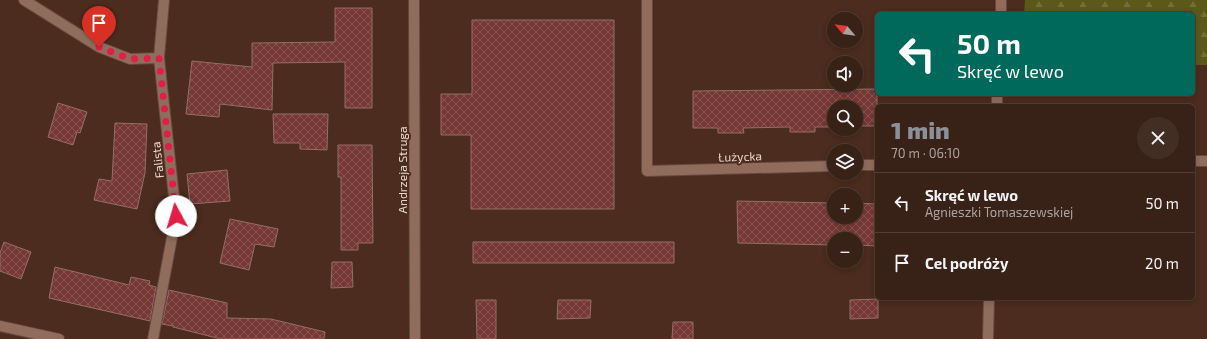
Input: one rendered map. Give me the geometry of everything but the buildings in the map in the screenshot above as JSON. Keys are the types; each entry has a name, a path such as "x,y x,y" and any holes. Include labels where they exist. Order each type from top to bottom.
{"street":[{"path":"24,0 99,47 130,59 159,58"},
{"name":"Falista","path":"153,339 176,216 159,58 164,0"},
{"name":"Andrzeja Struga","path":"414,0 415,339"},
{"name":"Łużycka","path":"647,0 647,171 827,166"},
{"path":"1001,0 1001,12"},
{"path":"1195,161 1207,161"},
{"path":"863,165 875,165"},
{"path":"988,339 989,300"},
{"path":"0,326 59,339"}],"green space":[{"path":"1025,0 1207,0 1207,65 1195,65 1195,12 1024,12"}],"route":[{"path":"99,47 130,59 159,58 176,216"}]}
